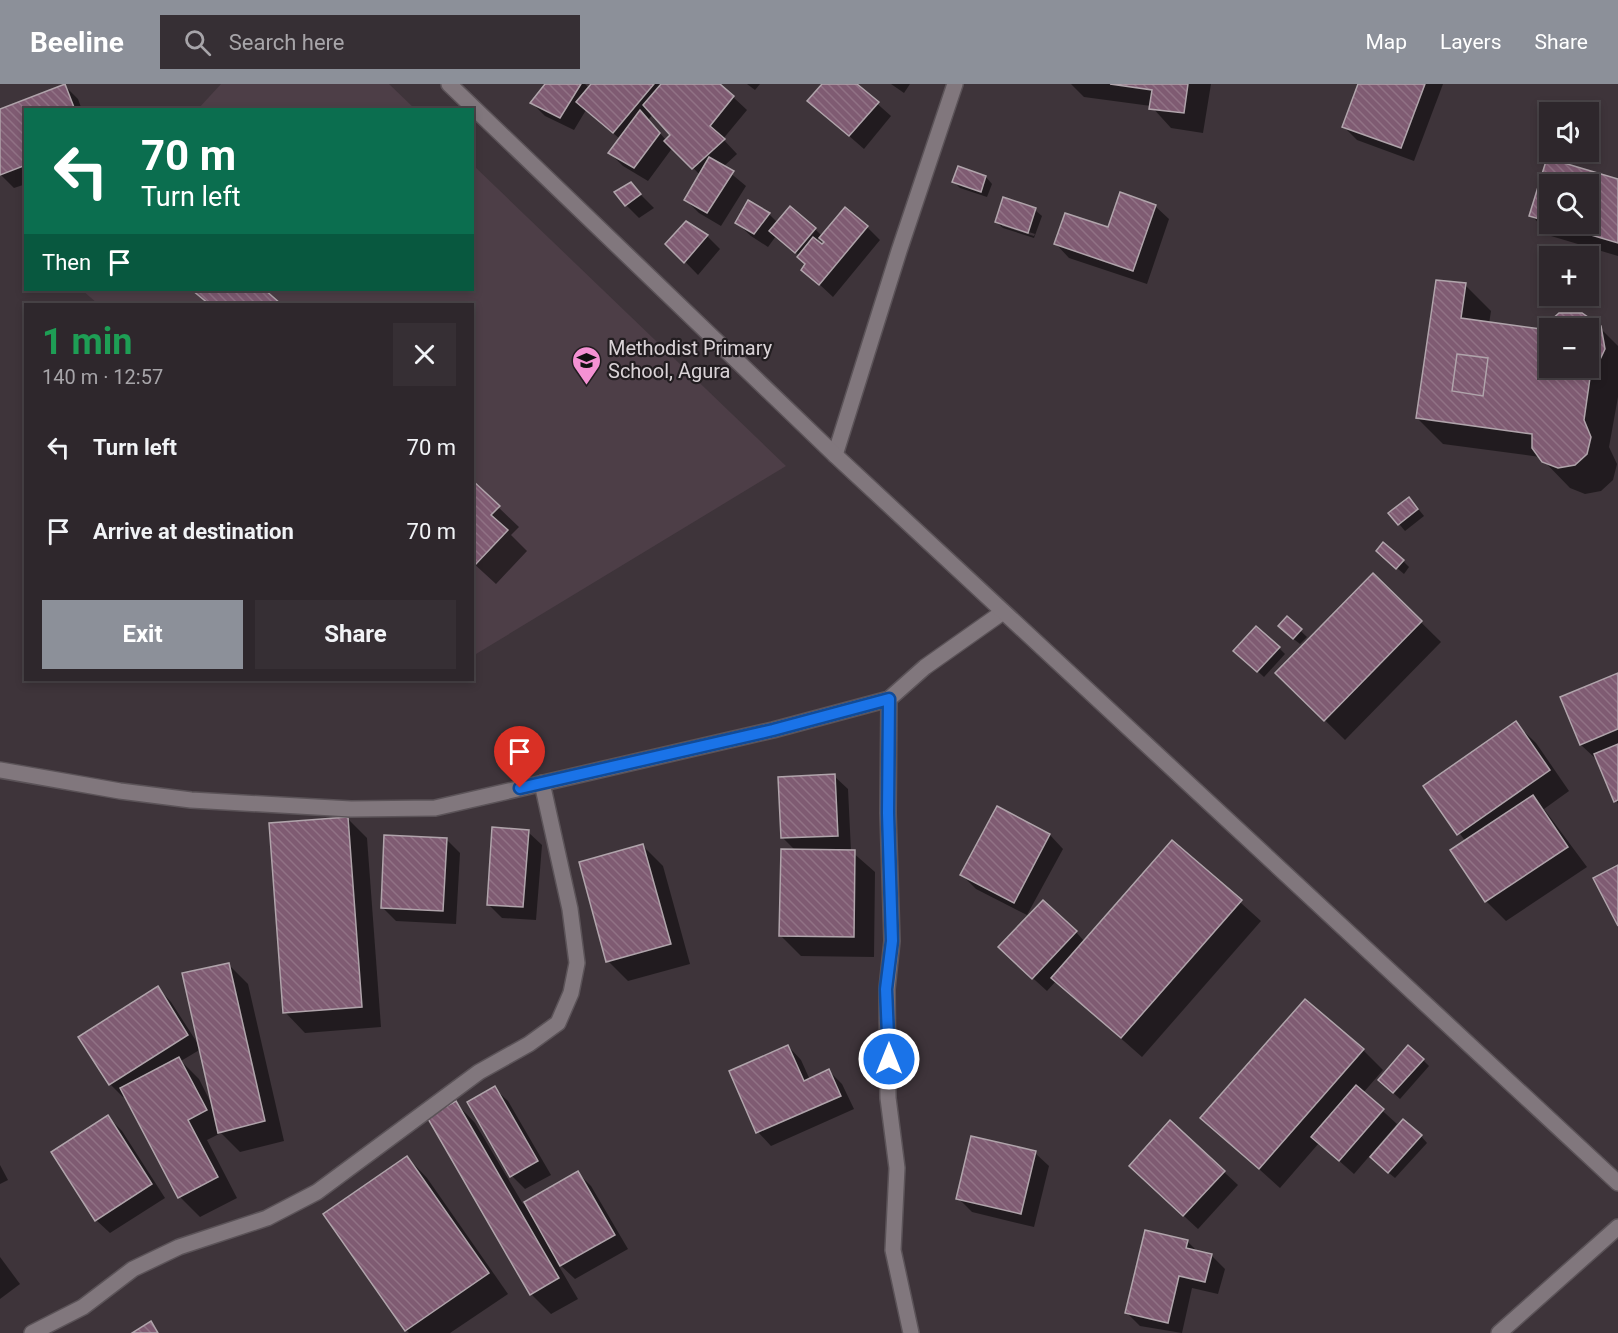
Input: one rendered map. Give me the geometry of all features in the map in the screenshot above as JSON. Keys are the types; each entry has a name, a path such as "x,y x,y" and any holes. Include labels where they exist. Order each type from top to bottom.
{"street":[{"path":"449,84 835,455 1618,1183"},
{"path":"835,455 899,250 955,84"},
{"path":"0,770 120,791 191,800 351,809 435,808 773,730 889,699 925,667 1003,612"},
{"path":"889,699 888,813 892,941 886,989 888,1098 897,1168 893,1250 911,1333"},
{"path":"32,1333 83,1307 133,1269 179,1247 267,1218 317,1192 478,1072 529,1044 558,1023 571,993 577,963 570,909 542,783"},
{"path":"1499,1333 1618,1227"}],"shaded area":[{"path":"221,84 389,84 414,108 199,108"},
{"name":"Methodist Primary School, Agura","path":"474,166 786,466 476,654 474,652 474,303 97,303 83,291 474,291"}],"building":[{"path":"65,84 74,108 24,108 24,166 0,175 0,109"},
{"path":"545,84 581,84 560,118 530,103"},
{"path":"591,84 654,84 613,133 576,102"},
{"path":"661,84 720,84 734,96 710,126 725,139 692,169 664,141 670,135 643,105"},
{"path":"822,84 857,84 879,102 849,136 807,101"},
{"path":"1110,84 1188,84 1184,113 1149,109 1152,90"},
{"path":"1358,84 1425,84 1401,148 1342,127"},
{"path":"640,110 660,133 634,168 608,153"},
{"path":"709,157 734,171 707,213 684,200"},
{"path":"1546,162 1561,162 1618,179 1618,243 1588,234 1599,234 1599,174 1542,174"},
{"path":"958,166 986,176 981,192 952,182"},
{"path":"631,182 641,194 625,206 614,192"},
{"path":"1539,184 1539,219 1529,216"},
{"path":"1120,192 1156,205 1133,271 1054,244 1065,213 1108,227"},
{"path":"1003,197 1036,208 1028,233 995,222"},
{"path":"748,200 770,213 754,234 735,223"},
{"path":"790,206 816,228 795,253 769,231"},
{"path":"845,207 868,226 819,285 801,270 805,264 797,257 813,237 822,244 824,242 819,238"},
{"path":"686,221 708,235 684,263 665,244"},
{"path":"1436,280 1466,283 1461,318 1539,329 1539,378 1590,378 1584,420 1591,437 1587,454 1575,465 1558,468 1542,462 1532,448 1532,434 1416,418"},
{"path":"193,291 266,291 280,303 208,303"},
{"path":"1559,313 1582,313 1589,318 1553,318"},
{"path":"1599,325 1601,326 1605,349 1599,362"},
{"path":"1457,354 1488,358 1483,396 1452,391"},
{"path":"474,482 500,506 491,515 508,530 475,565"},
{"path":"1409,497 1418,509 1398,525 1388,513"},
{"path":"1383,542 1404,560 1396,569 1376,551"},
{"path":"1373,573 1422,621 1324,721 1275,673"},
{"path":"1287,616 1302,629 1293,639 1278,626"},
{"path":"1256,626 1280,647 1257,672 1233,651"},
{"path":"1618,673 1618,729 1580,745 1560,697"},
{"path":"1516,721 1550,770 1457,835 1423,786"},
{"path":"1618,744 1618,800 1614,802 1594,754"},
{"path":"835,774 838,836 781,838 778,777"},
{"path":"1533,795 1568,847 1485,902 1450,850"},
{"path":"997,806 1050,834 1014,903 960,875"},
{"path":"348,817 362,1007 283,1013 269,823"},
{"path":"492,827 529,830 523,907 487,905"},
{"path":"384,835 447,838 443,911 381,908"},
{"path":"1172,840 1242,900 1121,1038 1051,978"},
{"path":"643,844 671,944 606,962 579,862"},
{"path":"781,849 855,850 854,937 779,936"},
{"path":"1618,865 1618,926 1593,878"},
{"path":"1043,900 1077,931 1032,979 998,947"},
{"path":"229,963 265,1121 218,1133 182,973"},
{"path":"158,986 188,1035 109,1085 78,1037"},
{"path":"1305,999 1364,1049 1259,1169 1200,1118"},
{"path":"788,1045 804,1081 829,1069 841,1096 756,1133 729,1071"},
{"path":"1408,1045 1424,1059 1393,1093 1378,1080"},
{"path":"179,1057 207,1110 188,1120 218,1177 178,1198 120,1088"},
{"path":"1356,1085 1384,1109 1339,1161 1311,1137"},
{"path":"495,1086 538,1161 510,1177 467,1102"},
{"path":"456,1101 559,1278 530,1295 427,1117"},
{"path":"108,1115 152,1184 95,1221 51,1152"},
{"path":"1403,1119 1422,1135 1388,1173 1370,1157"},
{"path":"1170,1120 1225,1171 1183,1216 1129,1166"},
{"path":"971,1136 1036,1151 1021,1214 956,1199"},
{"path":"407,1156 489,1273 405,1331 323,1214"},
{"path":"578,1171 615,1235 560,1266 524,1202"},
{"path":"1145,1230 1188,1240 1186,1248 1212,1254 1205,1282 1179,1276 1168,1323 1125,1313"},
{"path":"151,1321 158,1333 132,1333"}],"place":[{"name":"Methodist Primary School, Agura","path":"587,386"}],"route":[{"path":"520,788 773,730 889,699 888,813 892,941 886,989 889,1059"}]}
